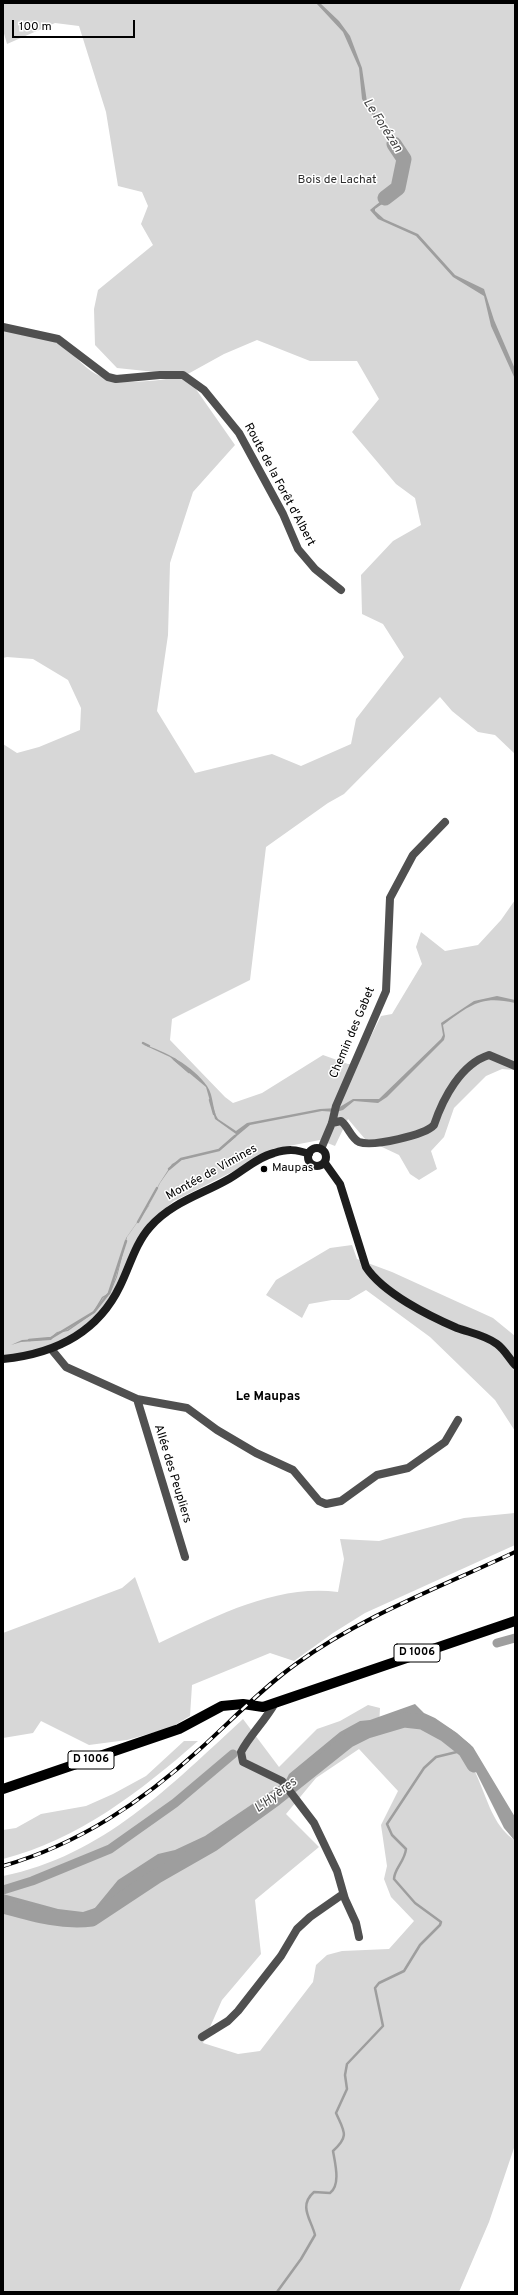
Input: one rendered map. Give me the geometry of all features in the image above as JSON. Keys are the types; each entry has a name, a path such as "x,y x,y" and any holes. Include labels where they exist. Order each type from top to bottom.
{"main road":[{"name":"D 1006","path":"3,1789 184,1727 222,1706 243,1704 263,1707 515,1621"}],"street":[{"name":"Route de la Forêt d'Albert","path":"3,327 58,339 108,377 116,379 183,375 195,382 215,401 239,434 305,559 341,590"},
{"name":"Chemin des Gabet","path":"321,1149 336,1106 386,991 390,898 413,855 445,822"},
{"path":"333,1118 341,1121 347,1126 354,1137 363,1142 383,1142 421,1132 434,1125 440,1107 468,1066 489,1055 515,1066"},
{"name":"Montée de Vimines","path":"3,1358 52,1350 74,1337 100,1316 117,1292 143,1236 150,1226 173,1207 226,1181 272,1153 291,1149 309,1154"},
{"path":"325,1163 319,1166 314,1165 309,1161 309,1154 314,1149 321,1149 326,1154 325,1163 340,1184 366,1267 373,1278 412,1304 458,1328 484,1336 498,1344 515,1365"},
{"path":"52,1350 66,1367 137,1399 187,1408 217,1430 256,1453 293,1470 318,1501 326,1504 341,1501 377,1475 408,1468 445,1442 458,1420"},
{"name":"Allée des Peupliers","path":"137,1399 185,1557"},
{"path":"275,1703 267,1718 246,1743 241,1752 243,1762 282,1781 314,1823 328,1849 337,1871 344,1894 356,1923 359,1937"},
{"path":"202,2037 228,2021 238,2011 281,1956 297,1929 310,1917 344,1894"}],"green space":[{"name":"Bois de Lachat","path":"3,3 515,3 515,754 495,735 478,732 452,711 440,697 344,794 328,803 266,847 250,980 172,1019 170,1040 225,1097 233,1103 262,1093 323,1055 348,1064 357,1064 381,1016 392,1014 422,964 416,947 421,932 445,951 478,945 501,920 515,900 515,1070 502,1069 486,1076 454,1108 444,1137 431,1151 437,1169 419,1180 410,1174 399,1155 365,1139 348,1119 335,1146 320,1140 273,1149 250,1163 174,1201 149,1222 136,1243 121,1286 99,1316 77,1334 45,1350 3,1358 3,744 17,753 39,747 80,730 81,708 68,680 33,659 3,658 3,323 42,336 56,343 71,353 91,371 100,376 136,382 162,380 184,375 117,368 95,345 94,309 98,290 153,245 141,224 148,206 142,192 118,186 106,112 79,26 55,23 7,44 3,30","holes":["257,340 310,361 357,361 379,399 352,432 396,484 415,498 421,525 393,541 361,575 362,614 383,624 404,657 356,719 351,744 301,766 272,754 195,773 157,711 168,635 170,563 193,492 235,445 186,375 224,354"]},
{"path":"352,1245 357,1259 392,1272 493,1318 515,1336 515,1431 495,1400 430,1337 366,1290 349,1300 332,1300 309,1304 302,1318 266,1295 276,1280 330,1248"},
{"path":"515,1513 515,1545 365,1613 333,1633 294,1661 270,1653 192,1685 190,1716 170,1728 127,1740 89,1745 41,1721 33,1733 3,1738 3,1633 122,1588 135,1577 159,1643 224,1613 268,1598 291,1593 315,1591 338,1592 344,1559 340,1539 379,1541 464,1518"},
{"path":"368,1705 380,1708 379,1726 398,1722 416,1723 429,1726 448,1736 462,1749 472,1765 494,1815 503,1829 515,1840 515,2145 489,2222 459,2292 3,2292 3,1876 39,1866 73,1852 104,1835 134,1815 162,1792 243,1719 279,1767 317,1729 340,1721","holes":["359,1749 398,1791 381,1825 387,1866 384,1879 391,1897 414,1921 389,1949 342,1951 327,1955 316,1965 313,1982 260,2051 238,2054 203,2043 222,2000 261,1954 255,1900 319,1847 286,1814 316,1778"]},
{"path":"184,1741 198,1741 154,1778 107,1812 57,1840 31,1851 3,1859 3,1830 16,1828 41,1814 86,1806 113,1794 146,1776"}],"water":[{"path":"316,3 320,3 339,21 350,36 362,68 367,102 409,163 406,179 403,185 393,196 375,209 375,211 384,219 418,234 455,275 484,289 494,320 515,369 515,379 491,326 484,296 453,277 416,236 378,219 370,210 395,189 399,183 402,176 403,159 362,99 359,68 343,32"},
{"path":"497,996 515,1000 515,1003 493,1000 484,1001 469,1007 443,1025 445,1036 444,1040 387,1097 378,1103 354,1101 343,1110 336,1112 322,1111 250,1125 220,1150 181,1160 172,1166 160,1183 151,1202 159,1184 172,1164 180,1160 218,1150 236,1134 215,1119 206,1087 170,1057 142,1044 169,1055 194,1072 207,1086 218,1119 236,1131 247,1123 320,1109 338,1108 353,1099 379,1099 441,1039 443,1035 441,1023 474,1001"},
{"path":"150,1204 127,1237 117,1277 110,1294 103,1298 94,1313 68,1331 57,1333 51,1340 21,1342 11,1345 22,1340 50,1338 57,1332 67,1330 93,1312 102,1297 109,1293 116,1277 126,1238"},
{"path":"415,1704 424,1713 435,1718 457,1733 473,1747 515,1817 515,1841 504,1828 465,1750 437,1729 422,1722 404,1720 384,1725 349,1740 275,1799 213,1844 157,1876 92,1919 58,1919 3,1906 3,1894 58,1909 83,1912 95,1908 118,1880 158,1854 175,1850 205,1836 285,1782 289,1774 340,1732 360,1721 370,1720"}],"waterway":[{"name":"Le Forézan","path":"385,198 398,188 404,159 394,144"},
{"path":"143,1043 149,1046"},
{"path":"174,1059 189,1072"},
{"path":"210,1100 214,1114"},
{"path":"169,1169 181,1159 219,1150 235,1136"},
{"path":"138,1222 157,1188"},
{"path":"29,1340 51,1338 94,1312 109,1293 126,1241"},
{"path":"497,1643 515,1638"},
{"name":"L'Hyères","path":"3,1906 58,1919 92,1919 157,1876 213,1844 275,1799 349,1740 367,1731 404,1720 422,1722 446,1735 465,1750 474,1765"},
{"path":"277,2292 301,2259 315,2235 306,2208 309,2197 314,2192 330,2193 335,2185 336,2167 333,2151 344,2137 343,2129 336,2113 347,2089 345,2075 347,2064 383,2026 375,1988 379,1983 404,1971 420,1945 440,1925 441,1922 415,1903 394,1879 394,1875 404,1857 406,1849 392,1835 387,1824 424,1768 436,1757 465,1750"},
{"path":"3,1890 32,1881 110,1849 175,1803 233,1754"}],"railway":[{"path":"3,1866 58,1846 132,1804 178,1768 246,1705 283,1674 321,1647 402,1603 515,1552"}],"place":[{"name":"Maupas","path":"264,1169"}],"district":[{"name":"Le Maupas","path":"268,1397"}]}
